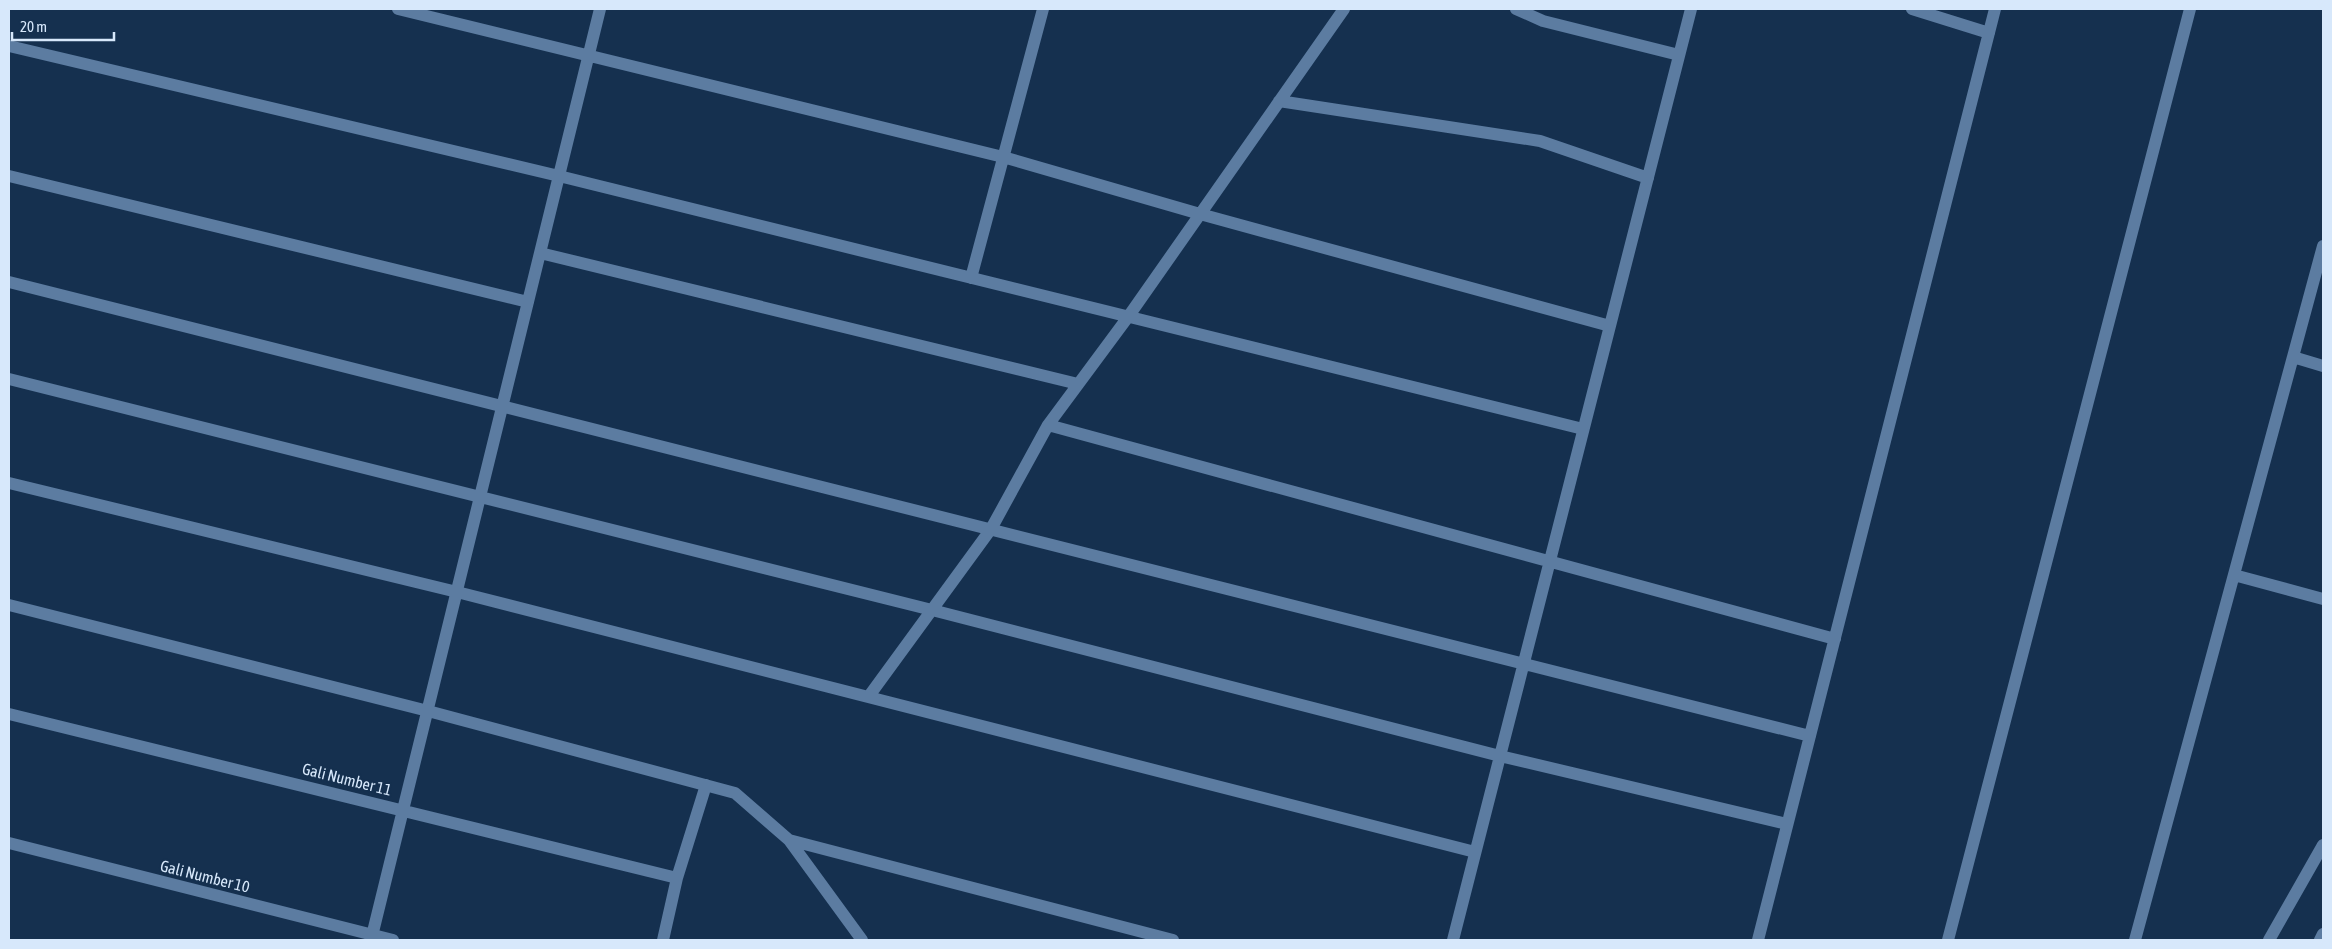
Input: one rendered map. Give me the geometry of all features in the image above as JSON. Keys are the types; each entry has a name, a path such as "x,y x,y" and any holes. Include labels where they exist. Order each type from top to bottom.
{"street":[{"path":"398,9 439,14 589,55 1003,157 1200,214 1610,326"},
{"path":"372,938 600,9"},
{"path":"971,278 1043,9"},
{"path":"869,696 991,529 1048,425 1128,317 1344,9"},
{"path":"1516,9 1543,21 1679,55"},
{"path":"1453,940 1691,9"},
{"path":"1912,9 1989,34"},
{"path":"1758,940 1995,9"},
{"path":"1948,940 2190,9"},
{"path":"9,46 559,176 1583,429"},
{"path":"1279,101 1540,141 1648,178"},
{"path":"9,176 528,302"},
{"path":"2135,940 2323,246"},
{"path":"540,253 1078,384"},
{"path":"9,282 1810,736"},
{"path":"2293,357 2323,366"},
{"path":"9,379 932,610 1500,756 1787,824"},
{"path":"1048,425 1835,639"},
{"path":"9,483 457,592 1475,852"},
{"path":"2234,575 2323,599"},
{"path":"9,605 428,711 735,794 789,840 862,940"},
{"name":"Gali Number 11","path":"9,714 403,809 677,878"},
{"path":"663,940 677,878 706,785"},
{"path":"789,840 1172,940"},
{"name":"Gali Number 10","path":"9,844 372,938 393,940"},
{"path":"2269,940 2323,845"},
{"path":"2320,940 2323,934"}]}
